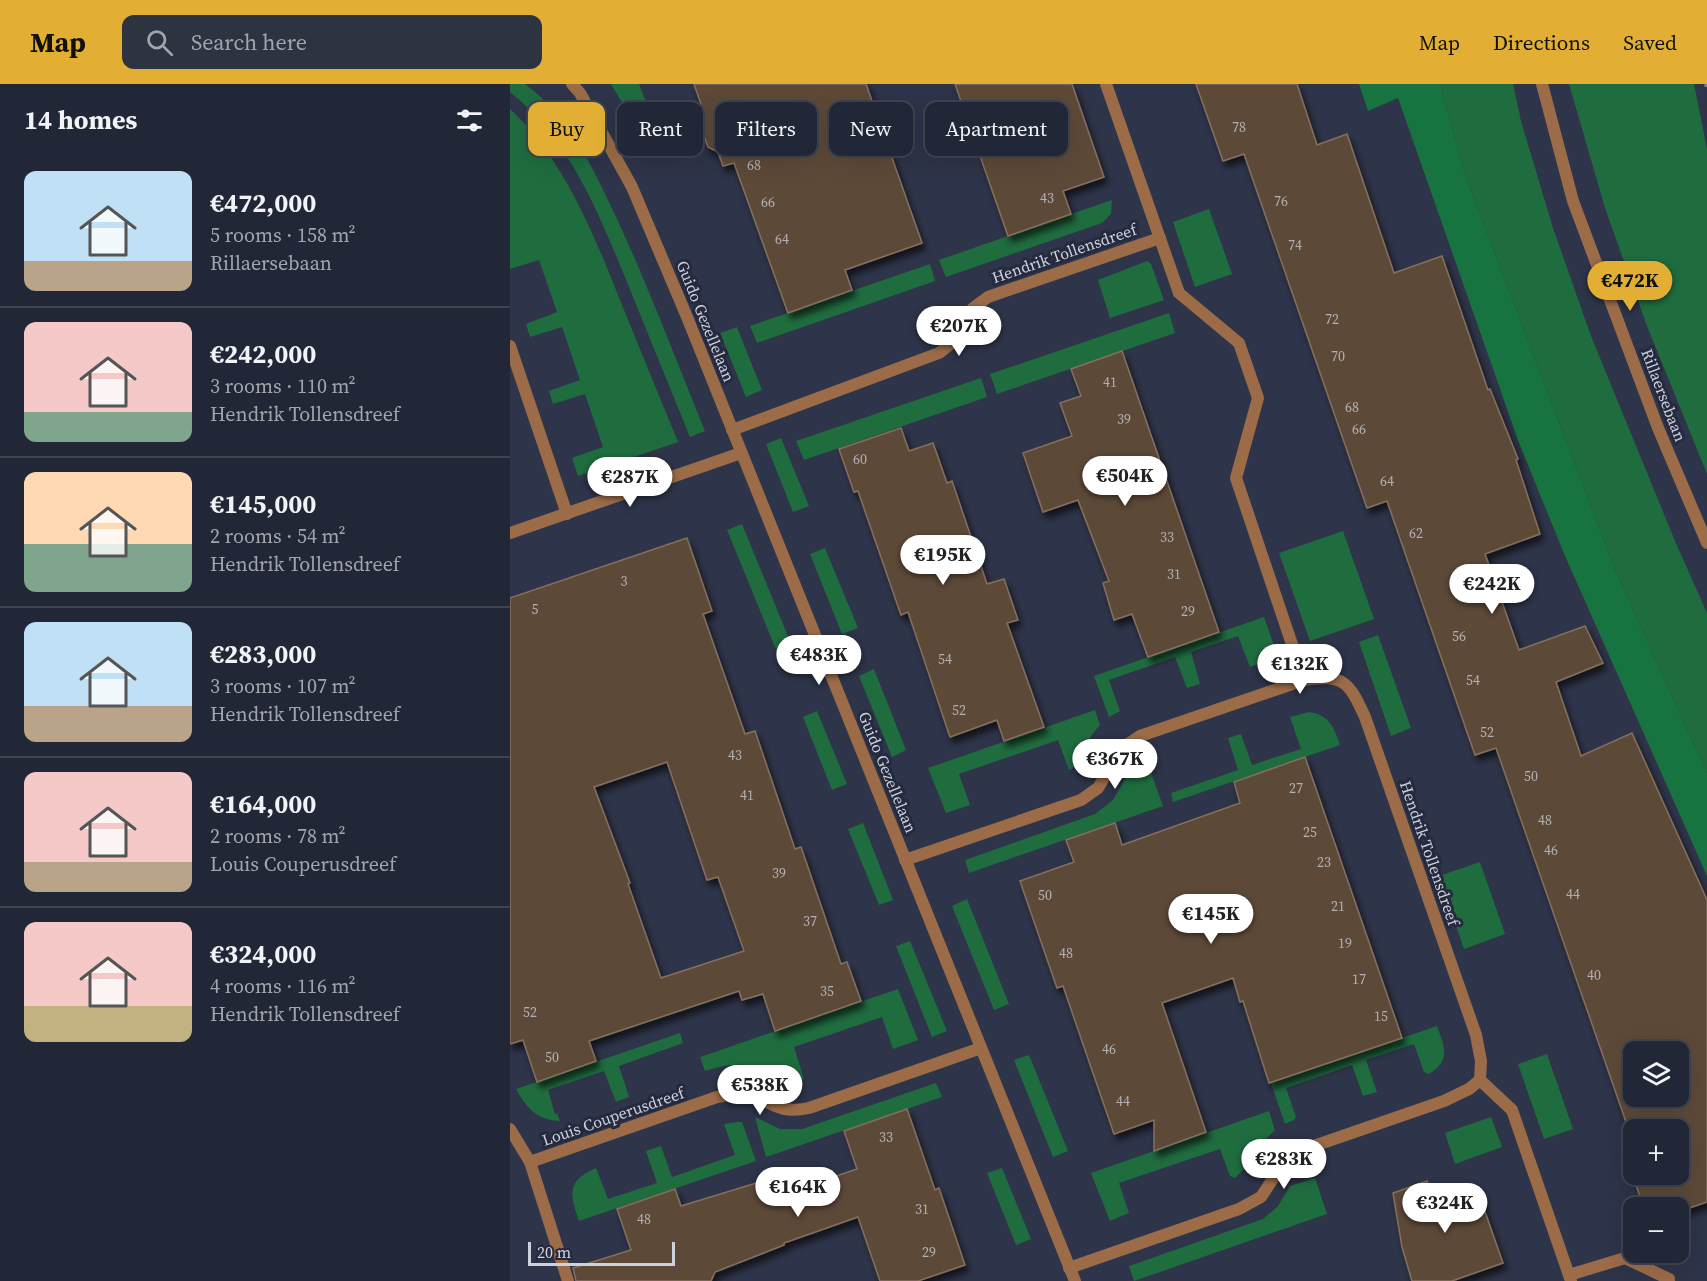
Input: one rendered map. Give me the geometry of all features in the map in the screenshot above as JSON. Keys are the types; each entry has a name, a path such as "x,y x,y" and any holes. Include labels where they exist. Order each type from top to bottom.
{"street":[{"name":"Guido Gezellelaan","path":"572,84 580,93 632,187 1075,1281"},
{"name":"Hendrik Tollensdreef","path":"1106,84 1179,293 1239,343 1258,398 1236,478 1304,680"},
{"name":"Rillaersebaan","path":"1542,84 1573,201 1658,428 1707,543"},
{"name":"Hendrik Tollensdreef","path":"732,430 939,353 955,340 973,308 988,297 1160,238"},
{"path":"510,346 567,514"},
{"path":"510,533 741,453"},
{"name":"Hendrik Tollensdreef","path":"905,860 1081,800 1098,788 1122,748 1140,736 1304,680 1324,677 1340,679 1355,695 1365,717 1476,1035 1481,1061 1480,1080"},
{"name":"Louis Couperusdreef","path":"530,1162 717,1097 740,1093 792,1112 981,1048"},
{"path":"1070,1268 1239,1209 1261,1197 1284,1162 1308,1148 1443,1101 1469,1089 1480,1080 1512,1110 1570,1278 1625,1258 1669,1281"},
{"name":"Louis Couperusdreef","path":"510,1130 530,1162 568,1281"}],"path":[{"path":"1706,84 1707,90"}],"green space":[{"path":"510,84 525,84 546,102 528,102 528,108 510,92"},
{"path":"611,84 639,84 646,102 622,102"},
{"path":"1359,84 1440,84 1466,177 1616,572 1707,773 1707,876 1565,556 1519,443 1398,98 1368,111"},
{"path":"1440,84 1513,84 1521,121 1553,228 1591,336 1707,613 1707,773 1616,572 1466,177"},
{"path":"1569,84 1694,84 1707,149 1707,474 1647,326 1605,208"},
{"path":"510,109 528,127 528,156 550,156 578,203 603,257 678,442 578,476 572,458 603,447 585,394 553,404 549,391 580,380 562,327 530,337 526,324 557,312 539,260 510,269"},
{"path":"566,156 585,156 590,163 640,271 705,431 690,437 610,241"},
{"path":"1112,200 1111,214 1102,223 946,277 939,260"},
{"path":"1209,209 1232,274 1195,287 1173,222"},
{"path":"1147,261 1151,264 1164,300 1110,318 1098,280"},
{"path":"930,264 935,281 757,343 750,326"},
{"path":"1169,313 1175,333 997,394 990,374"},
{"path":"737,327 762,390 746,397 720,333"},
{"path":"981,378 987,397 804,460 796,441"},
{"path":"781,438 809,506 793,512 766,444"},
{"path":"742,524 792,646 777,652 727,530"},
{"path":"1343,531 1374,619 1310,641 1279,553"},
{"path":"825,548 858,628 842,634 810,554"},
{"path":"1264,617 1278,657 1250,667 1238,636 1191,652 1200,684 1187,688 1175,657 1109,680 1120,711 1109,717 1094,676"},
{"path":"1378,635 1411,728 1391,736 1359,642"},
{"path":"874,669 906,750 892,757 859,676"},
{"path":"1095,710 1100,725 1089,739 1073,768 1069,770 1058,740 959,774 970,805 946,813 928,768"},
{"path":"817,711 847,784 832,790 803,717"},
{"path":"1309,712 1321,716 1330,723 1340,745 1173,802 1171,793 1238,770 1228,738 1241,734 1252,765 1301,749 1290,717"},
{"path":"1149,767 1163,806 969,873 965,860 1095,814 1113,800 1128,774"},
{"path":"863,823 893,900 879,905 848,829"},
{"path":"1480,862 1505,934 1464,949 1439,876"},
{"path":"967,899 1009,1004 994,1010 952,906"},
{"path":"910,941 947,1031 932,1037 896,946"},
{"path":"898,989 918,1040 893,1049 882,1017 794,1047 804,1079 797,1081 784,1079 745,1065 728,1065 705,1071 700,1057"},
{"path":"1437,1026 1444,1046 1443,1058 1436,1069 1429,1074 1424,1072 1414,1044 1366,1060 1377,1092 1363,1096 1352,1065 1286,1088 1296,1117 1285,1124 1271,1083"},
{"path":"680,1033 683,1043 619,1066 629,1097 616,1102 604,1071 548,1090 555,1114 557,1113 560,1121 545,1118 533,1112 516,1089"},
{"path":"1547,1054 1573,1129 1544,1139 1518,1064"},
{"path":"1029,1055 1068,1151 1053,1157 1014,1060"},
{"path":"936,1083 942,1097 766,1157 755,1117 780,1129 802,1129"},
{"path":"1269,1111 1275,1130 1256,1149 1244,1169 1235,1178 1230,1176 1220,1149 1119,1183 1129,1213 1110,1221 1091,1173"},
{"path":"1491,1117 1502,1147 1455,1164 1445,1133"},
{"path":"742,1122 756,1161 579,1221 573,1189 579,1178 586,1173 596,1168 608,1199 657,1183 646,1151 661,1146 672,1177 735,1155 724,1124"},
{"path":"1002,1168 1031,1239 1016,1245 987,1173"},
{"path":"1315,1178 1327,1214 1134,1281 1129,1266 1263,1219 1278,1206 1290,1186"}],"building":[{"path":"694,84 866,84 872,102 829,102 829,156 891,156 922,243 845,270 852,290 788,313 734,163 723,166 719,156 817,156 817,102 715,102 715,150 708,147 703,133 703,102 700,102"},
{"path":"955,84 1072,84 1104,177 1063,191 1071,214 1008,236 980,156 1068,156 1068,102 961,102"},
{"path":"1196,84 1297,84 1317,145 1347,134 1394,273 1442,256 1488,390 1490,389 1518,459 1516,460 1540,534 1485,554 1519,650 1585,626 1603,663 1556,682 1581,756 1632,733 1707,900 1707,1202 1689,1208 1689,1197 1640,1197 1636,1185 1689,1185 1689,1119 1625,1119 1496,748 1475,755 1387,501 1367,508 1244,154 1223,161"},
{"path":"1122,351 1219,632 1148,657 1132,614 1114,620 1103,583 1109,581 1078,500 1043,512 1023,453 1072,436 1060,403 1081,396 1071,369"},
{"path":"901,428 909,451 933,443 947,483 952,481 987,584 1004,579 1018,620 1007,623 1044,727 1004,741 997,720 950,737 908,612 901,615 858,491 854,492 839,449"},
{"path":"687,538 712,611 703,614 745,734 755,731 795,849 801,847 841,964 847,962 861,1001 775,1031 763,994 742,1000 739,991 589,1041 596,1061 537,1082 523,1040 510,1044 510,598","holes":["667,762 707,880 718,877 744,951 661,978 628,884 630,883 594,787"]},
{"path":"1305,757 1402,1038 1269,1083 1243,1001 1240,1002 1233,978 1162,1003 1206,1132 1154,1151 1154,1120 1114,1134 1063,986 1057,988 1020,881 1074,862 1066,840 1115,823 1122,845 1240,803 1234,782"},
{"path":"907,1109 935,1190 939,1188 965,1265 918,1281 880,1281 858,1217 784,1243 784,1245 715,1272 711,1281 576,1281 573,1268 631,1250 617,1209 675,1189 681,1206 763,1181 768,1199 857,1169 844,1131"},
{"path":"1427,1181 1434,1202 1476,1186 1503,1263 1452,1281 1412,1281 1402,1247 1393,1193"}]}
